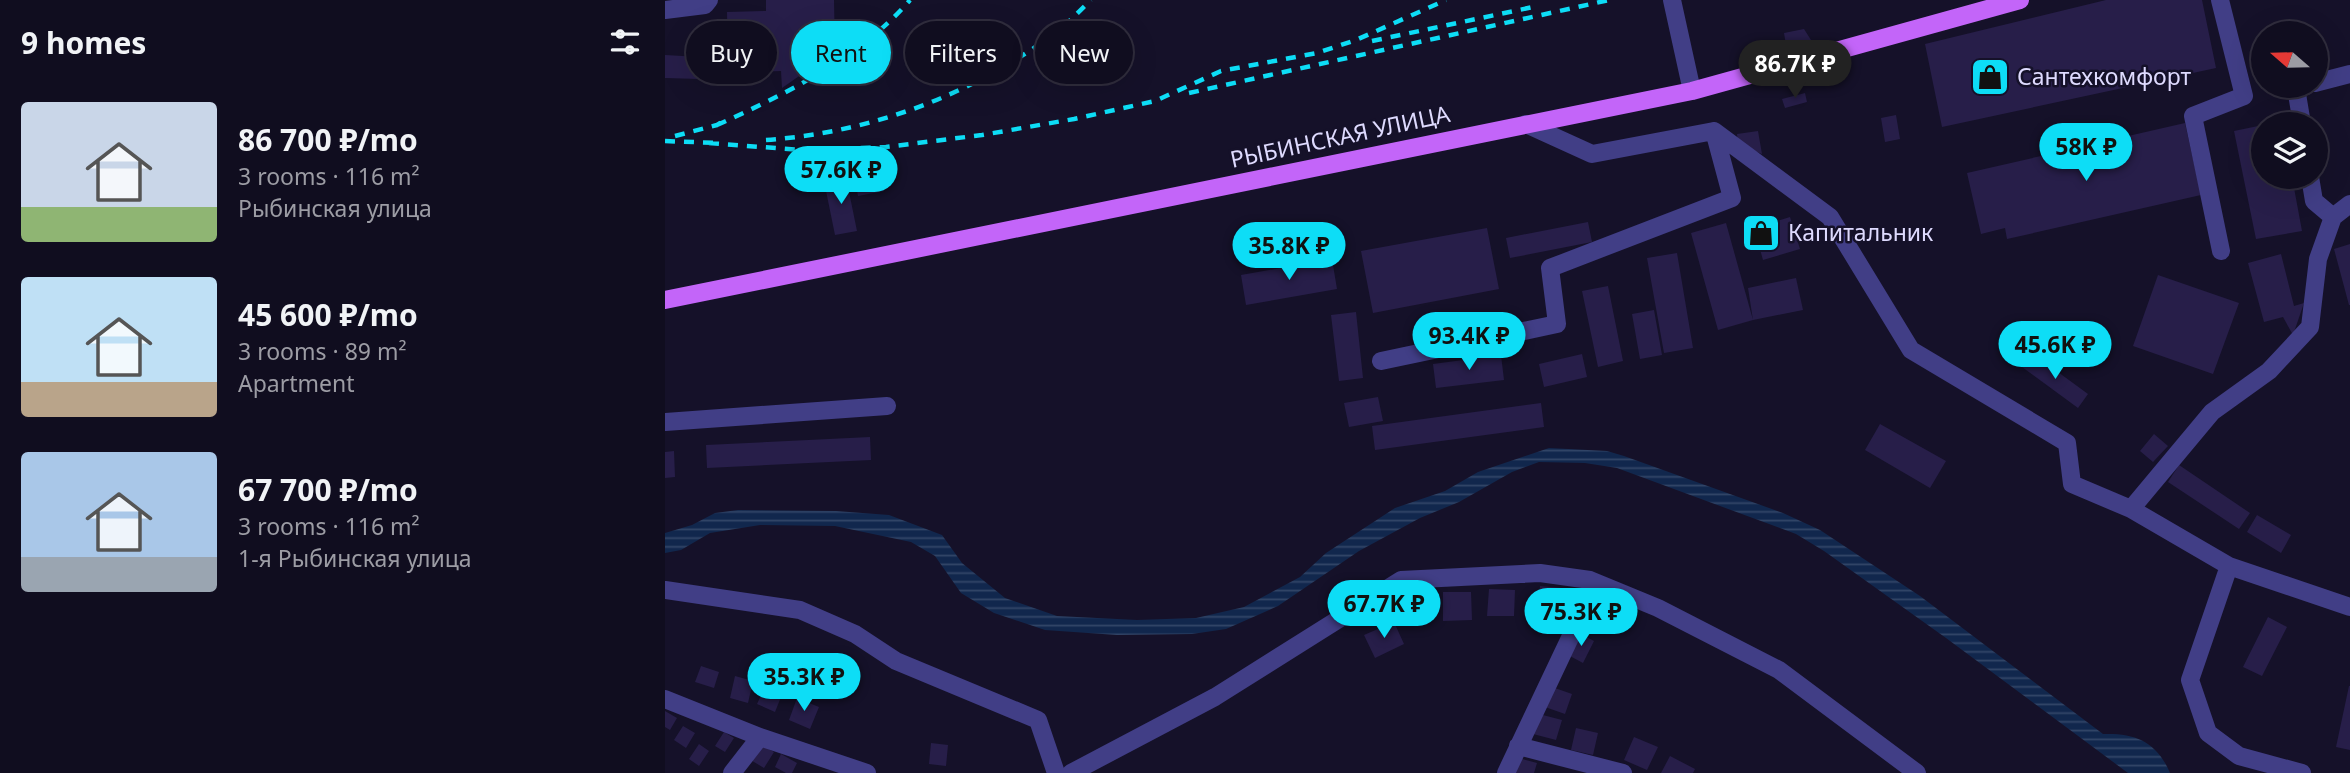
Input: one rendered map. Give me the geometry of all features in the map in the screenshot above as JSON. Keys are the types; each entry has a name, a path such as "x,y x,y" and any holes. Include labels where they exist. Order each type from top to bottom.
{"main road":[{"name":"РЫБИНСКАЯ УЛИЦА","path":"665,300 1692,90 2020,0"}],"street":[{"path":"665,10 705,5 709,0"},
{"path":"1672,0 1692,90"},
{"path":"2220,0 2244,96 2193,116 2221,251"},
{"path":"2328,80 2350,74"},
{"path":"1526,124 1592,154 1714,131 1830,217 1911,350 2067,443 2073,484 2131,509 2229,566 2350,607"},
{"path":"1381,361 1557,324 1550,268 1732,198 1714,131"},
{"path":"2312,189 2314,201 2333,217"},
{"path":"2131,509 2212,412 2270,371 2310,327 2318,259 2333,217 2350,204"},
{"path":"665,422 887,406"},
{"path":"2229,566 2190,680 2208,733 2239,756 2302,773"},
{"path":"1071,773 1215,697 1401,580 1540,573 1596,583 1658,608 1779,670 1917,773"},
{"path":"1506,773 1596,583"},
{"path":"665,590 800,610 855,634 896,661 1038,720 1056,773"},
{"path":"665,699 831,767 867,773"},
{"path":"732,773 760,737"},
{"path":"1518,746 1623,773"}],"water":[{"path":"1549,448 1607,451 1624,456 1783,513 1820,530 1920,596 2103,734 2126,735 2152,747 2165,762 2170,773 2128,773 1946,638 1796,534 1617,468 1585,463 1539,462 1512,472 1459,502 1420,518 1359,551 1278,606 1226,629 1192,634 1117,635 1045,630 994,613 961,593 935,556 911,542 835,526 760,525 710,533 681,550 665,553 665,533 692,525 715,513 738,510 836,511 889,515 942,535 962,563 1005,598 1057,616 1137,620 1196,618 1244,607 1300,577 1326,553 1395,508 1445,491 1478,472"}],"building":[{"path":"766,0 834,0 834,21 791,21 791,82 782,88 781,71 777,71 777,21 727,21 727,12 766,11"},
{"path":"2106,0 2202,0 2216,68 1942,127 1925,44"},
{"path":"1804,29 1811,40 1786,45 1784,33"},
{"path":"665,55 686,56 686,79 665,78"},
{"path":"1805,93 1807,102 1785,108 1782,99"},
{"path":"1896,115 1900,139 1885,142 1881,118"},
{"path":"2185,123 2201,195 2007,239 2005,228 1981,234 1967,173"},
{"path":"2251,127 2251,189 2294,189 2302,231 2256,239 2234,131"},
{"path":"1758,131 1762,154 1738,145 1737,134"},
{"path":"880,168 884,191 858,196 854,173"},
{"path":"846,177 857,231 835,235 824,181"},
{"path":"1790,217 1800,249 1763,260 1754,228"},
{"path":"1588,222 1592,242 1510,258 1506,238"},
{"path":"1726,223 1753,320 1718,330 1691,233"},
{"path":"1487,228 1499,289 1373,313 1361,251"},
{"path":"2350,244 2350,305 2349,305 2334,249"},
{"path":"1677,253 1693,348 1664,353 1647,258"},
{"path":"2281,254 2294,306 2304,303 2293,335 2283,317 2264,322 2248,263"},
{"path":"1332,259 1337,289 1246,305 1241,275"},
{"path":"2158,275 2239,303 2213,374 2133,346"},
{"path":"1796,278 1803,310 1753,320 1748,288"},
{"path":"1608,286 1623,361 1598,367 1582,291"},
{"path":"1654,310 1662,355 1640,359 1632,314"},
{"path":"1356,312 1363,378 1339,381 1331,315"},
{"path":"2032,353 2088,394 2078,408 2022,367"},
{"path":"1582,354 1587,377 1544,387 1539,364"},
{"path":"1501,355 1504,380 1436,388 1433,364"},
{"path":"1378,397 1383,421 1349,427 1344,403"},
{"path":"1541,403 1544,427 1375,450 1372,426"},
{"path":"1880,424 1946,461 1930,488 1865,450"},
{"path":"2154,434 2168,446 2153,462 2140,451"},
{"path":"870,437 871,460 707,468 706,445"},
{"path":"674,451 675,477 665,478 665,452"},
{"path":"2179,465 2250,513 2239,529 2168,482"},
{"path":"2257,515 2291,535 2281,553 2247,532"},
{"path":"1540,586 1562,588 1560,611 1538,609"},
{"path":"1489,589 1515,590 1514,616 1487,616"},
{"path":"1443,592 1471,592 1472,620 1443,621"},
{"path":"2268,617 2287,627 2262,676 2243,667"},
{"path":"1394,622 1404,644 1375,658 1364,635"},
{"path":"1579,633 1594,641 1583,663 1568,655"},
{"path":"701,666 719,672 714,688 695,682"},
{"path":"735,676 753,681 748,703 730,698"},
{"path":"768,680 785,687 775,712 757,704"},
{"path":"2350,686 2350,750 2336,747"},
{"path":"1552,687 1572,694 1565,714 1545,707"},
{"path":"797,698 819,707 810,729 789,720"},
{"path":"665,711 677,718 670,730 665,727"},
{"path":"1539,714 1562,720 1556,740 1533,734"},
{"path":"683,726 695,733 686,748 674,740"},
{"path":"1576,728 1598,733 1593,755 1571,750"},
{"path":"724,732 734,738 725,752 715,746"},
{"path":"1634,737 1658,747 1647,770 1624,760"},
{"path":"758,743 774,752 764,768 749,759"},
{"path":"931,743 948,745 946,766 929,764"},
{"path":"699,744 709,751 699,766 689,759"},
{"path":"781,754 797,763 792,773 775,767"},
{"path":"1670,756 1695,769 1693,773 1661,773"},
{"path":"1519,758 1537,763 1534,773 1515,773"}],"railway":[{"path":"717,125 769,101 845,57 890,21 910,0"},
{"path":"766,140 804,136 879,120 952,93 1019,57 1056,32 1091,0"},
{"path":"709,143 801,150 886,147 982,135 1074,119 1155,101 1221,71 1317,53 1356,40 1446,0"},
{"path":"1189,93 1609,0"},
{"path":"1372,41 1533,7"},
{"path":"675,136 717,125 725,120"},
{"path":"665,141 717,143"}],"place":[{"name":"Сантехкомфорт","path":"1990,77"},
{"name":"Капитальник","path":"1761,233"}]}
